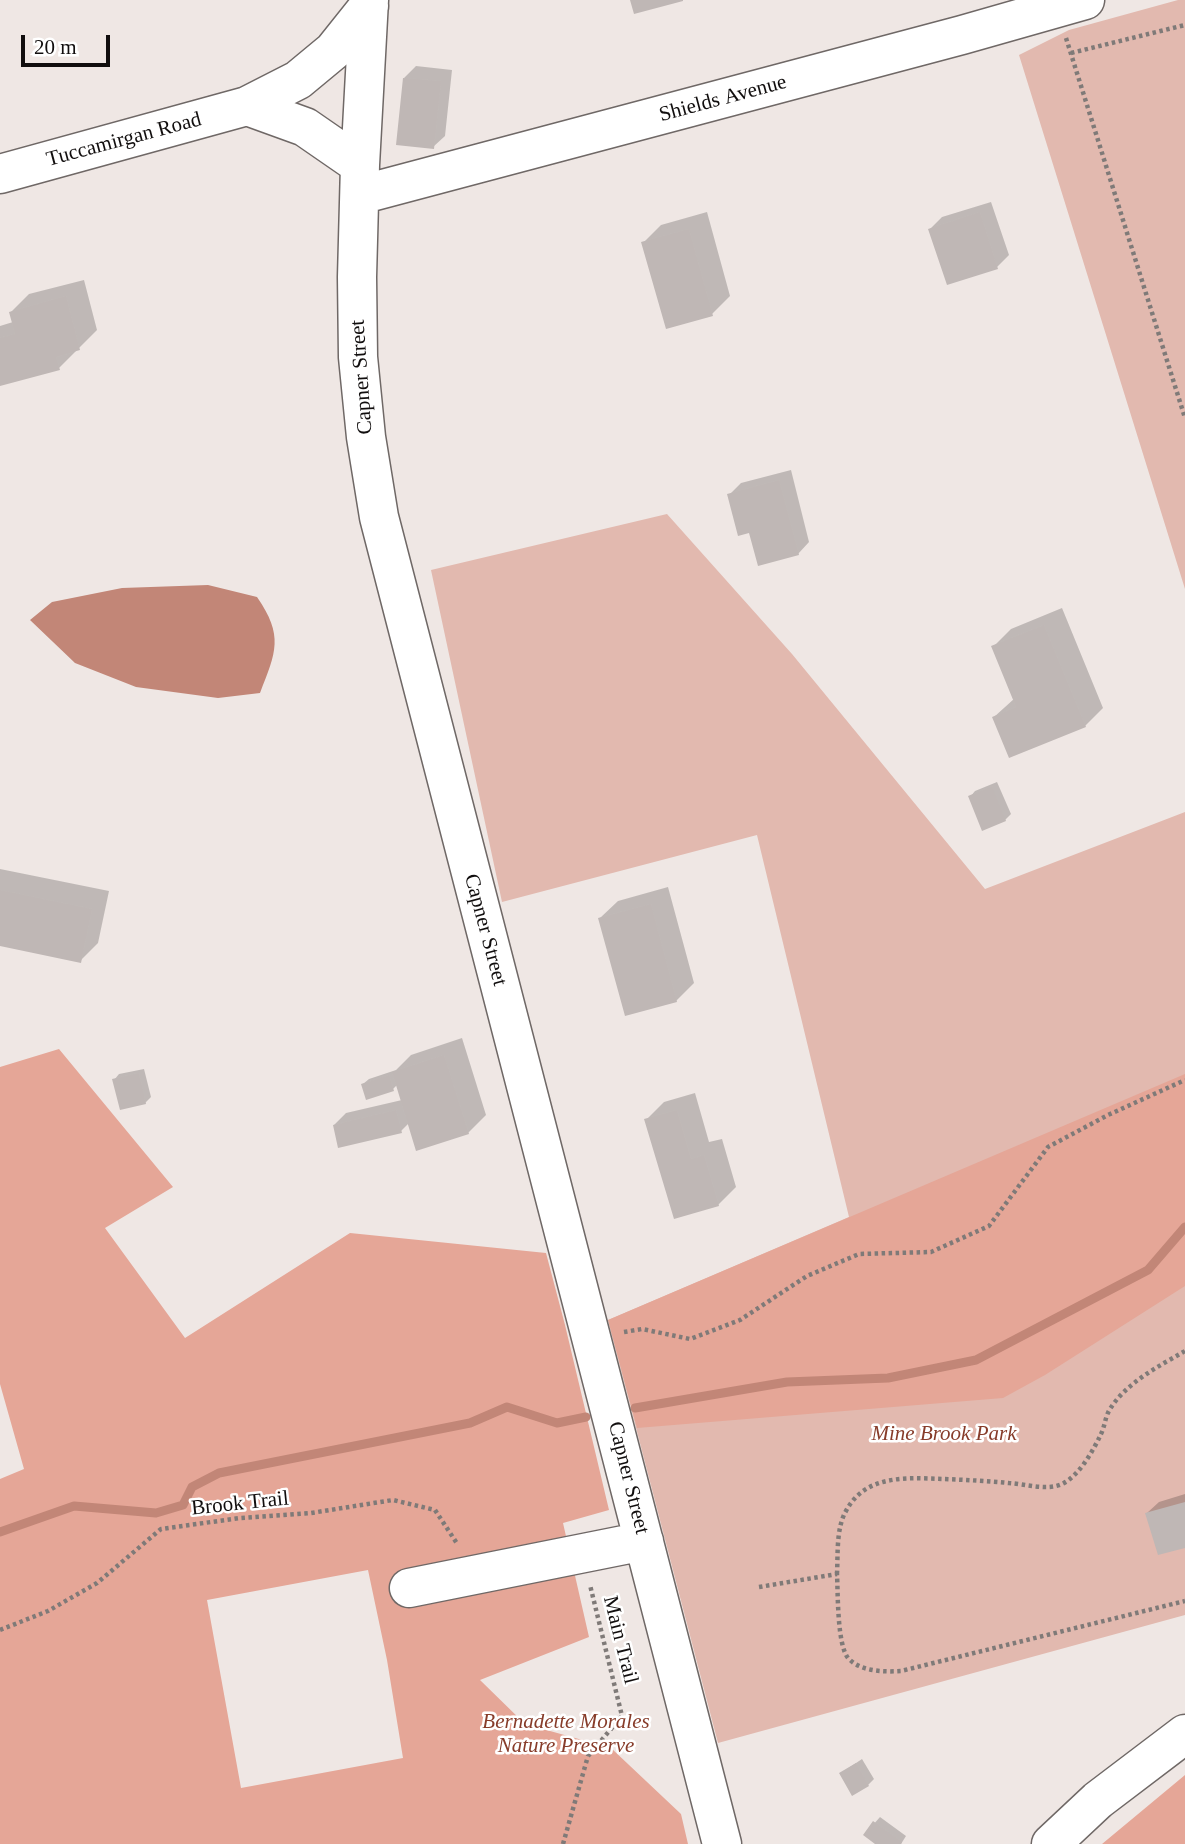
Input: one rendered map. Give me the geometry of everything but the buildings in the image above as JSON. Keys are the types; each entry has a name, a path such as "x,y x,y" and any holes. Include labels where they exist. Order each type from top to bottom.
{"street":[{"name":"Shields Avenue","path":"360,180 1020,9 1085,0"},
{"name":"Tuccamirgan Road","path":"0,174 247,106 298,80 333,51 369,3"},
{"name":"Capner Street","path":"369,3 360,180 358,357 366,437 379,517 722,1844"},
{"path":"247,106 305,127 360,180"},
{"path":"410,1588 644,1541"},
{"path":"1051,1844 1098,1800 1185,1734"}],"path":[{"path":"1185,25 1071,53 1185,418"},
{"path":"592,1337 642,1329 690,1339 740,1320 807,1276 859,1254 930,1252 942,1247 989,1226 1048,1147 1108,1115 1185,1080"},
{"path":"1185,1352 1157,1367 1121,1395 1108,1412 1102,1433 1092,1450 1074,1474 1060,1485 1038,1486 906,1477 879,1482 865,1489 844,1513 838,1545 837,1574 838,1614 844,1649 856,1664 878,1672 901,1671 1185,1601"},
{"name":"Brook Trail","path":"0,1630 48,1611 97,1583 161,1529 240,1518 311,1513 393,1500 435,1510 478,1574"},
{"name":"Main Trail","path":"563,1844 588,1756 622,1716 582,1553"},
{"path":"759,1587 837,1574"}],"green space":[{"path":"1185,0 1185,589 1019,55 1069,30"},
{"name":"Mine Brook Park","path":"667,514 792,654 985,889 1185,812 1185,1615 718,1743 608,1320 849,1217 757,835 502,902 431,570"}],"shaded area":[{"path":"208,585 257,597 266,611 275,644 260,693 218,698 136,687 75,663 30,620 52,602 122,588"},
{"path":"59,1049 173,1187 105,1228 185,1338 350,1233 546,1253 609,1510 563,1523 589,1637 480,1680 525,1724 611,1748 681,1814 688,1844 0,1844 0,1479 24,1469 0,1384 0,1067","holes":["368,1570 387,1660 403,1758 241,1788 207,1600"]},
{"path":"1185,1074 1185,1286 1045,1375 1003,1398 637,1428 608,1320"},
{"path":"1185,1775 1185,1844 1102,1844"}],"waterway":[{"path":"635,1408 787,1382 888,1378 976,1360 1148,1270 1185,1227"},
{"path":"0,1532 74,1506 156,1513 183,1505 192,1487 219,1473 470,1423 507,1407 557,1423 586,1417"}],"park label":[{"name":"Bernadette Morales Nature Preserve","path":"566,1734"}]}
